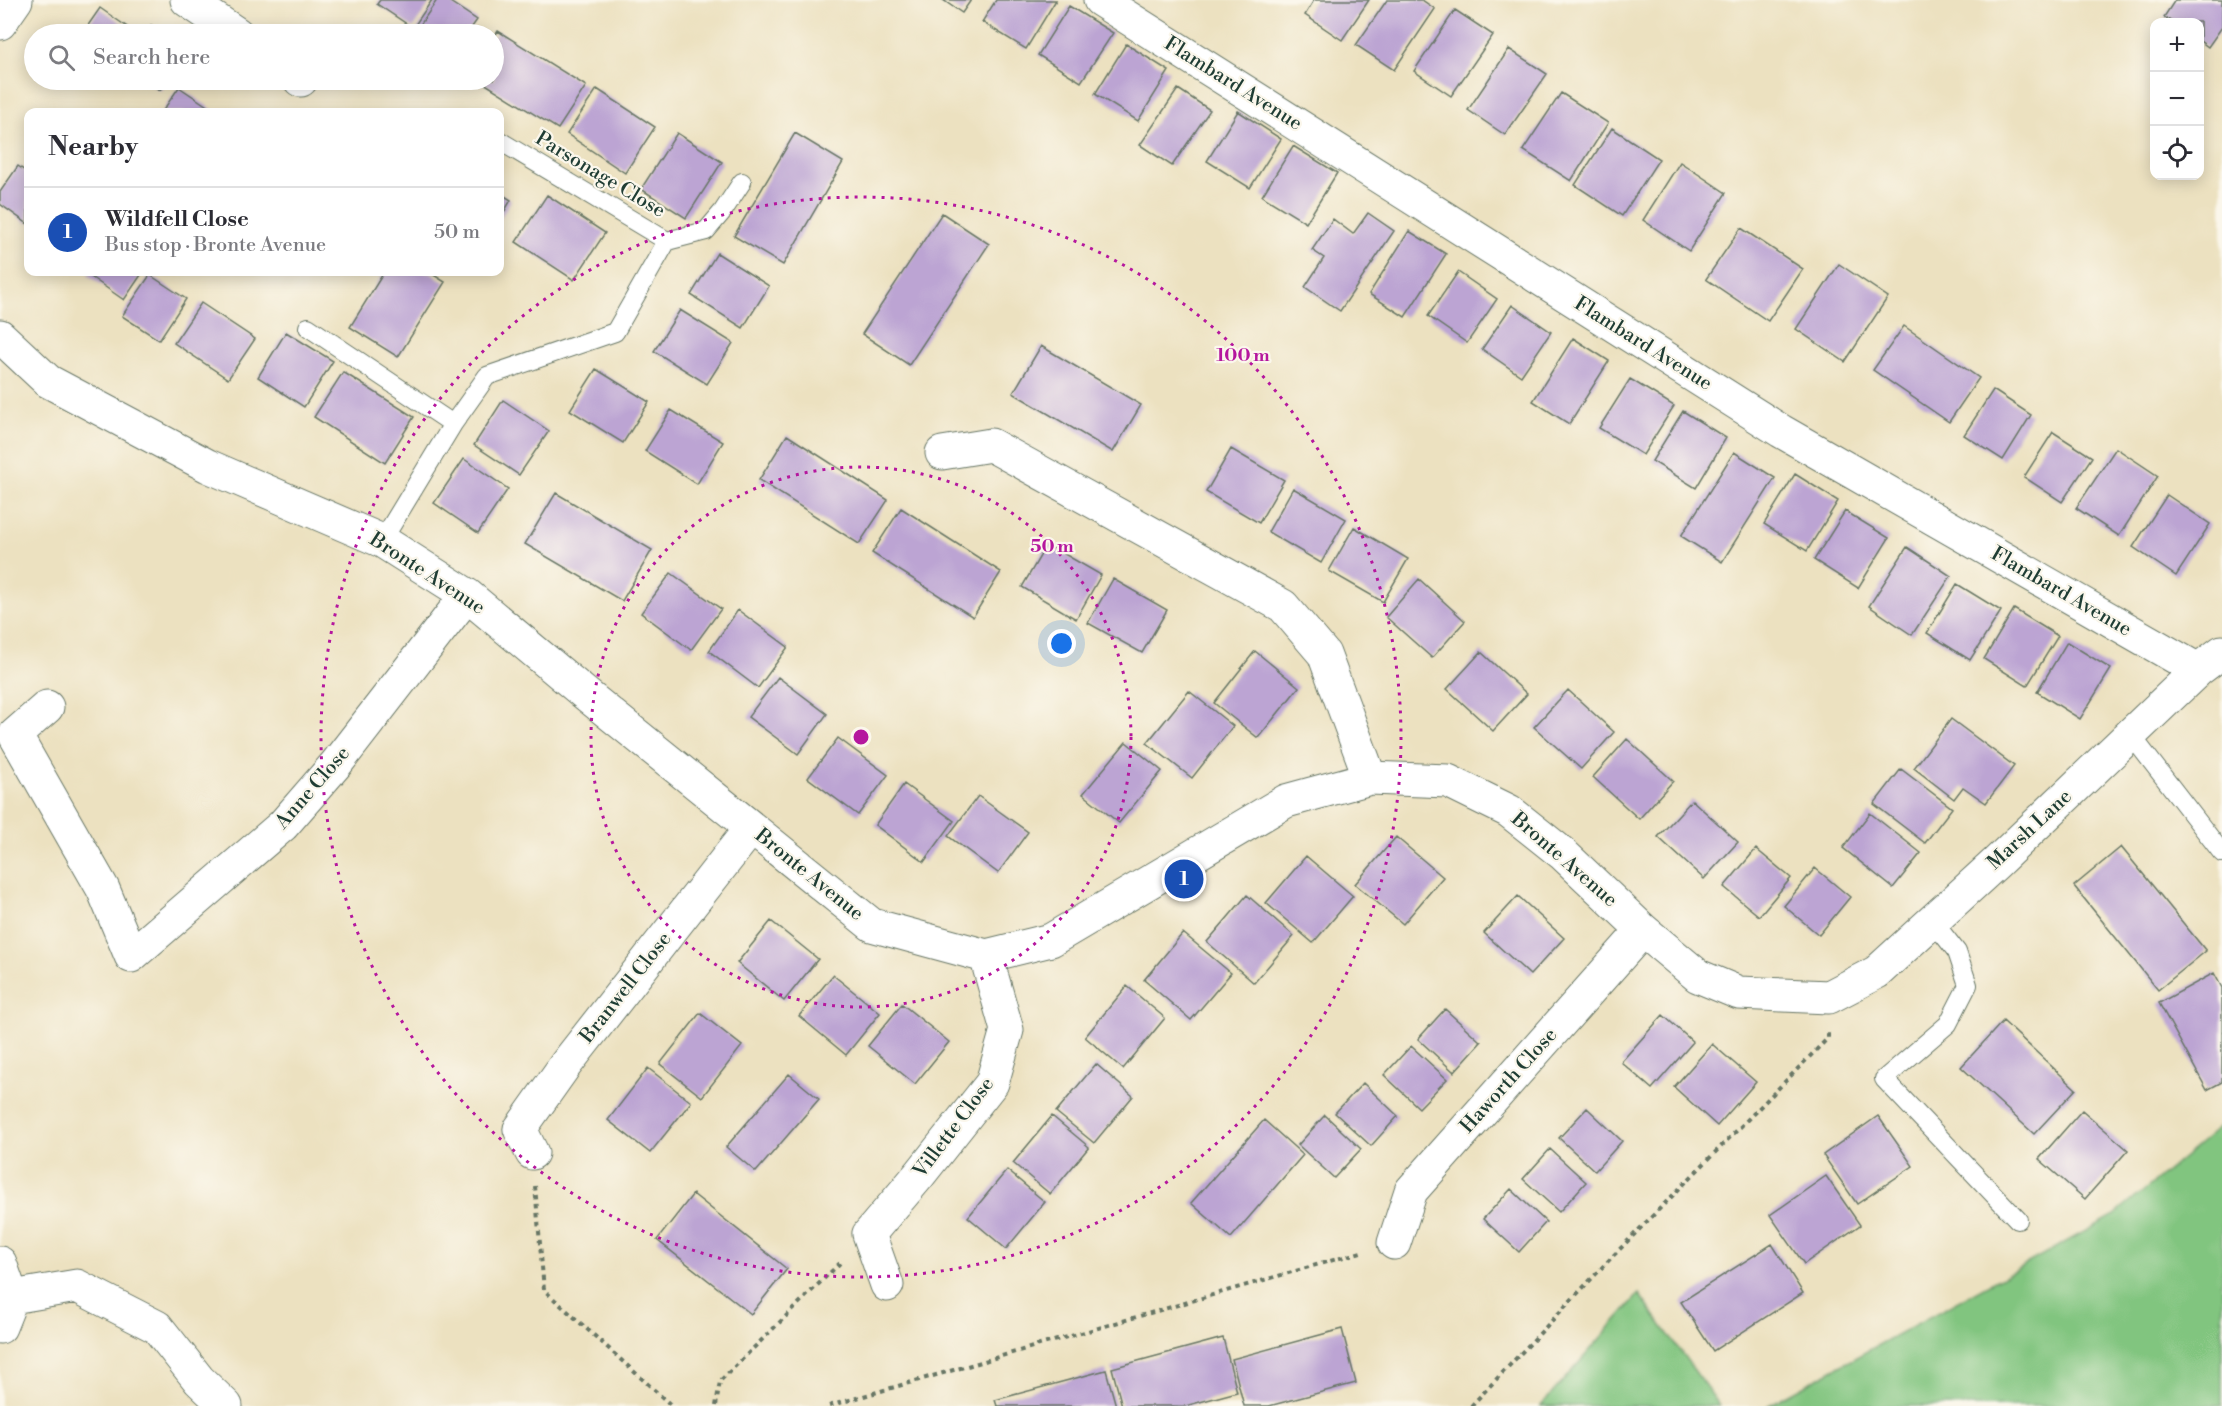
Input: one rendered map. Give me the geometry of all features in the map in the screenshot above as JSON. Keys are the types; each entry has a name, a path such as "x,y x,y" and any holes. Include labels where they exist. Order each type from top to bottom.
{"street":[{"path":"0,22 16,0"},
{"path":"187,0 222,24"},
{"name":"Flambard Avenue","path":"1100,0 1781,431 2210,661"},
{"name":"Bronte Avenue","path":"0,336 48,381 207,466 382,541 467,595 583,692 872,925 986,956 1050,940 1149,884 1286,801 1370,778 1448,781 1509,811 1563,854 1643,930 1698,976 1739,993 1829,997"},
{"path":"942,453 991,445 1283,606 1324,654 1370,778"},
{"name":"Anne Close","path":"47,707 7,733 103,889 121,965 283,825 336,764 467,595"},
{"name":"Marsh Lane","path":"1829,997 1876,972 2210,661"},
{"name":"Branwell Close","path":"532,1153 520,1129 566,1064 751,828"},
{"name":"Haworth Close","path":"1394,1243 1411,1191 1643,930"},
{"name":"Villette Close","path":"869,1234 992,1083 1006,1030 986,956"},
{"path":"869,1234 886,1286"},
{"path":"0,1263 12,1297 0,1327"},
{"path":"12,1297 77,1286 157,1327 199,1380 226,1406"}],"lane":[{"name":"Parsonage Close","path":"382,541 453,424 487,376 615,332 667,241 504,143"},
{"path":"667,241 706,231 723,211 742,182"},
{"path":"308,327 453,424"},
{"path":"2131,735 2222,853"},
{"path":"1932,920 1957,952 1968,985 1948,1024 1884,1079 2018,1220"}],"path":[{"path":"1471,1406 1613,1256 1828,1038 1829,997"},
{"path":"532,1153 544,1290 672,1406"},
{"path":"716,1406 720,1382 869,1234"},
{"path":"829,1406 1394,1243"}],"green space":[{"path":"2222,1125 2222,1406 1767,1406 2115,1215"},
{"path":"1639,1294 1720,1406 1541,1406"}],"building":[{"path":"380,0 432,0 416,24 407,24 377,4"},
{"path":"437,0 447,0 477,20 474,24 421,24"},
{"path":"943,0 971,0 962,13"},
{"path":"996,0 1056,0 1026,49 982,22"},
{"path":"1314,0 1369,0 1342,40 1305,15"},
{"path":"1387,0 1422,0 1435,9 1394,70 1356,45"},
{"path":"2175,0 2222,0 2222,27 2208,47 2204,44 2204,18 2164,17"},
{"path":"1069,6 1113,33 1081,82 1038,55"},
{"path":"100,8 123,24 89,24"},
{"path":"1455,10 1493,35 1451,96 1414,71"},
{"path":"504,35 586,86 558,129 495,90 504,90"},
{"path":"1126,44 1169,71 1138,121 1095,94"},
{"path":"1509,49 1547,74 1505,135 1468,110"},
{"path":"597,89 655,127 625,173 567,134"},
{"path":"1178,89 1210,110 1172,166 1140,145"},
{"path":"177,90 183,90 210,108 165,108"},
{"path":"1561,93 1608,123 1571,181 1523,150"},
{"path":"1238,111 1281,139 1250,188 1207,161"},
{"path":"1612,128 1659,159 1622,216 1575,185"},
{"path":"677,133 722,162 686,218 641,189"},
{"path":"795,133 843,162 783,265 734,236"},
{"path":"1293,146 1337,173 1306,223 1262,196"},
{"path":"1680,162 1726,193 1689,251 1643,220"},
{"path":"18,166 24,170 24,221 0,204 0,192"},
{"path":"547,195 605,233 574,280 516,242"},
{"path":"504,196 511,200 504,212"},
{"path":"942,213 989,244 909,365 862,334"},
{"path":"1368,213 1394,231 1340,311 1305,287 1324,258 1312,250 1333,219 1353,234"},
{"path":"1741,228 1803,269 1768,321 1706,279"},
{"path":"1409,231 1446,254 1405,317 1369,294"},
{"path":"717,253 769,286 743,328 691,295"},
{"path":"1839,264 1888,297 1845,362 1796,329"},
{"path":"1458,272 1497,299 1467,343 1428,316"},
{"path":"89,276 140,276 124,300"},
{"path":"149,276 186,299 159,340 122,316"},
{"path":"382,276 435,276 445,282 398,357 350,327"},
{"path":"201,303 255,339 228,379 174,343"},
{"path":"1512,305 1551,332 1521,376 1482,349"},
{"path":"680,310 733,343 707,384 654,351"},
{"path":"1904,326 1979,378 1949,422 1873,370"},
{"path":"286,332 333,361 304,407 258,377"},
{"path":"1573,338 1609,361 1569,424 1533,401"},
{"path":"1041,346 1141,405 1113,452 1013,393"},
{"path":"596,369 649,402 623,443 570,410"},
{"path":"343,372 414,417 385,463 314,417"},
{"path":"1630,379 1674,406 1643,455 1599,428"},
{"path":"1993,390 2031,415 2003,460 1964,435"},
{"path":"503,400 549,431 519,475 474,445"},
{"path":"671,410 723,442 697,484 645,451"},
{"path":"1683,411 1726,438 1696,488 1652,461"},
{"path":"2053,432 2092,457 2062,502 2024,477"},
{"path":"787,435 888,500 859,544 759,480"},
{"path":"2116,448 2158,476 2119,536 2076,508"},
{"path":"1231,449 1284,480 1259,523 1206,492"},
{"path":"1734,452 1775,478 1722,562 1681,536"},
{"path":"464,459 508,489 478,533 434,503"},
{"path":"1795,474 1838,501 1807,551 1764,524"},
{"path":"1293,488 1346,519 1321,563 1268,532"},
{"path":"556,493 652,550 622,601 525,544"},
{"path":"2167,495 2210,524 2176,576 2133,547"},
{"path":"901,508 1001,572 973,617 872,553"},
{"path":"1845,511 1889,538 1858,588 1814,560"},
{"path":"1354,527 1408,559 1383,602 1329,571"},
{"path":"1047,544 1101,575 1076,619 1022,587"},
{"path":"1907,547 1951,576 1912,635 1869,606"},
{"path":"671,573 721,609 691,650 641,613"},
{"path":"1113,579 1167,610 1142,653 1088,623"},
{"path":"1419,579 1465,621 1432,658 1386,617"},
{"path":"1957,584 2001,611 1970,660 1927,633"},
{"path":"2014,609 2058,636 2027,686 1984,659"},
{"path":"738,610 788,647 758,688 709,651"},
{"path":"2067,642 2111,669 2080,719 2037,692"},
{"path":"1255,651 1299,687 1258,738 1214,703"},
{"path":"1481,652 1527,694 1493,731 1447,689"},
{"path":"778,677 827,714 798,754 748,717"},
{"path":"1568,690 1614,732 1581,769 1534,727"},
{"path":"1189,691 1233,726 1192,778 1147,743"},
{"path":"1951,719 2014,766 1986,803 1963,787 1954,799 1914,768"},
{"path":"838,738 888,775 858,815 808,778"},
{"path":"1627,739 1673,781 1639,819 1593,777"},
{"path":"1126,742 1162,771 1119,823 1083,794"},
{"path":"1901,769 1952,808 1925,843 1874,804"},
{"path":"904,784 954,821 924,862 875,825"},
{"path":"978,796 1028,832 998,873 948,836"},
{"path":"1692,800 1738,842 1704,879 1658,837"},
{"path":"1870,813 1921,853 1893,888 1843,848"},
{"path":"1396,837 1443,877 1403,924 1355,884"},
{"path":"2121,847 2206,951 2158,990 2074,886"},
{"path":"1756,849 1791,878 1759,916 1724,887"},
{"path":"1306,856 1353,896 1313,943 1266,903"},
{"path":"1815,868 1850,897 1819,935 1784,906"},
{"path":"1247,895 1294,936 1254,983 1207,942"},
{"path":"1518,896 1564,938 1530,975 1484,933"},
{"path":"771,921 818,959 784,1001 737,963"},
{"path":"1183,933 1231,973 1191,1020 1144,980"},
{"path":"2214,973 2222,988 2222,1082 2207,1090 2159,1003"},
{"path":"833,975 880,1013 846,1055 799,1016"},
{"path":"1127,986 1165,1018 1123,1069 1085,1037"},
{"path":"902,1004 949,1042 915,1084 868,1046"},
{"path":"1445,1009 1481,1042 1454,1072 1418,1039"},
{"path":"700,1013 742,1046 702,1097 660,1064"},
{"path":"1663,1015 1693,1042 1652,1089 1621,1062"},
{"path":"2003,1021 2076,1089 2034,1134 1961,1067"},
{"path":"1712,1044 1756,1082 1717,1126 1674,1087"},
{"path":"1411,1046 1447,1079 1419,1108 1384,1075"},
{"path":"1096,1064 1133,1096 1094,1143 1056,1112"},
{"path":"648,1068 691,1102 650,1153 608,1120"},
{"path":"789,1074 819,1099 756,1172 726,1147"},
{"path":"1363,1083 1398,1116 1371,1146 1335,1113"},
{"path":"1587,1108 1622,1141 1595,1171 1559,1138"},
{"path":"2082,1110 2128,1150 2085,1199 2039,1159"},
{"path":"1325,1115 1361,1149 1334,1178 1298,1145"},
{"path":"1052,1116 1089,1147 1050,1194 1013,1163"},
{"path":"1878,1116 1913,1166 1857,1204 1823,1155"},
{"path":"1264,1120 1303,1155 1231,1238 1191,1203"},
{"path":"1550,1149 1586,1182 1559,1212 1523,1179"},
{"path":"1007,1170 1045,1202 1006,1249 968,1217"},
{"path":"1826,1176 1860,1225 1804,1264 1770,1215"},
{"path":"1511,1189 1546,1222 1519,1252 1483,1219"},
{"path":"693,1194 787,1269 751,1314 657,1240"},
{"path":"1772,1244 1803,1293 1713,1351 1681,1302"},
{"path":"1342,1329 1356,1383 1269,1406 1244,1406 1232,1359"},
{"path":"1223,1338 1237,1392 1185,1406 1122,1406 1112,1368"},
{"path":"1106,1370 1116,1406 997,1406 995,1400"}],"place":[{"name":"Wildfell Close","path":"1184,879"}]}
